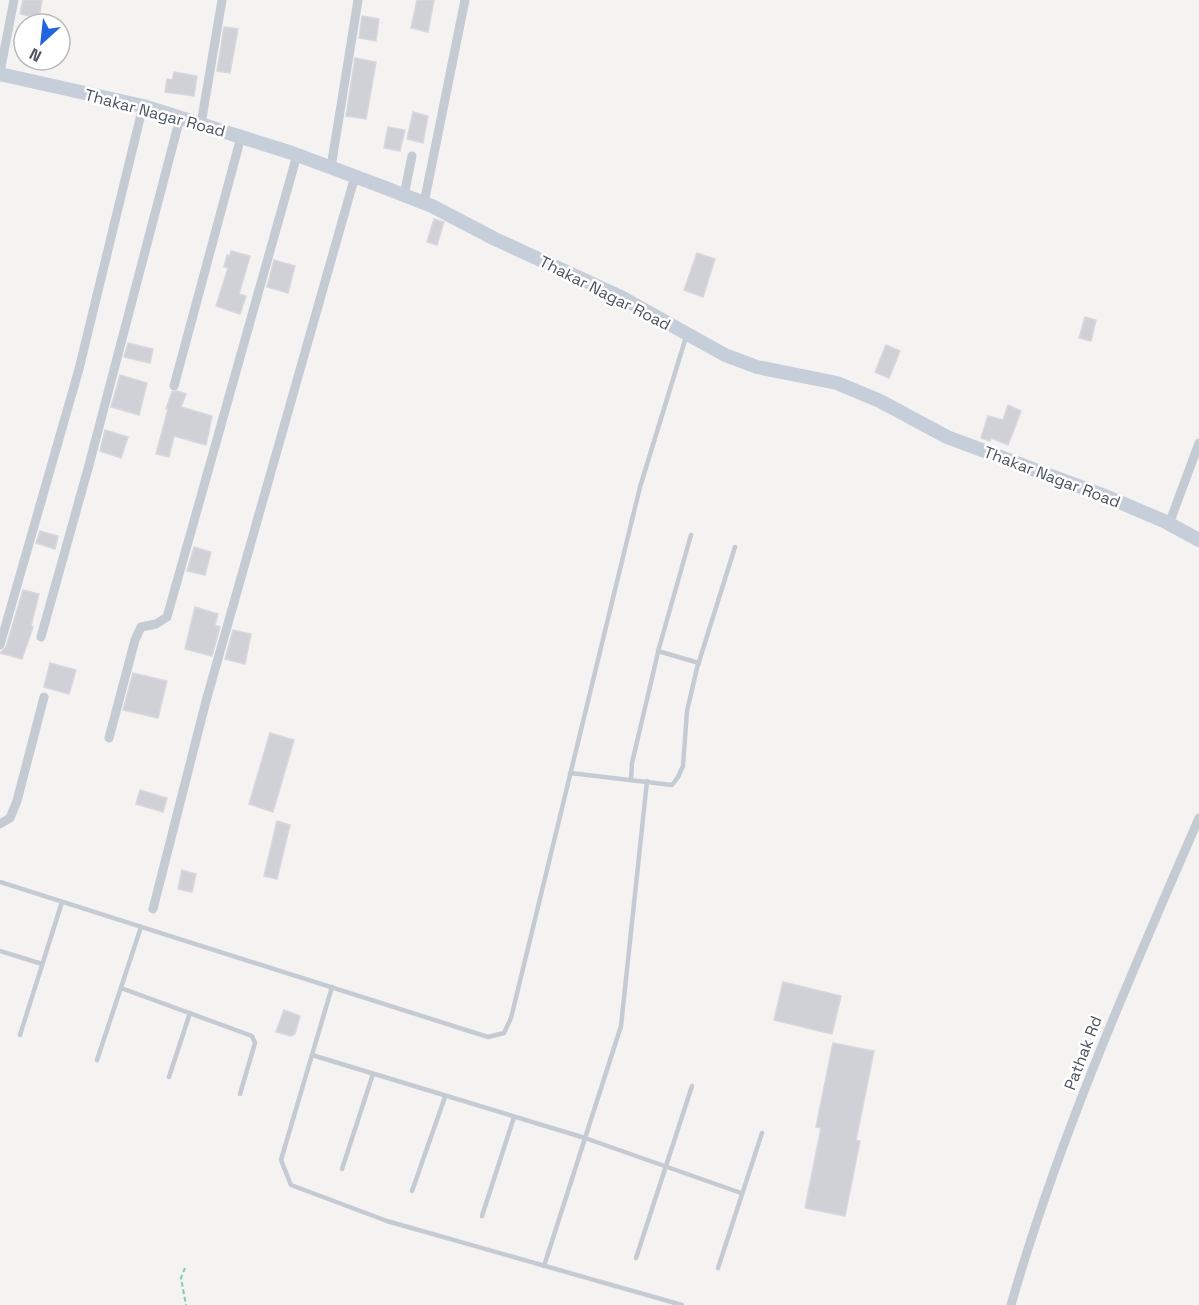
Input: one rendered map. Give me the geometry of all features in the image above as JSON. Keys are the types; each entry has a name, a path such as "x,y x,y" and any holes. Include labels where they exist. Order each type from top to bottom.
{"street":[{"path":"0,73 14,0"},
{"path":"201,124 222,0"},
{"path":"330,167 358,0"},
{"path":"424,202 465,0"},
{"name":"Thakar Nagar Road","path":"0,73 143,106 297,155 424,202 495,239 621,297 725,355 758,367 837,383 880,402 947,437 1105,496 1199,540"},
{"path":"0,645 79,369 143,106"},
{"path":"41,638 180,118"},
{"path":"174,386 241,137"},
{"path":"109,738 138,633 141,627 156,624 167,617 297,155"},
{"path":"404,195 412,156"},
{"path":"153,909 206,701 355,176"},
{"path":"1169,524 1199,444"},
{"path":"0,824 10,818 17,801 44,697"},
{"name":"Pathak Rd","path":"1011,1305 1027,1248 1115,1011 1199,818"}],"lane":[{"path":"0,882 488,1037 504,1033 511,1018 640,487 687,334"},
{"path":"631,780 632,763 658,651 691,535"},
{"path":"570,773 672,784 683,766 687,711 699,663 735,547"},
{"path":"658,651 699,663"},
{"path":"544,1266 621,1026 647,782"},
{"path":"20,1035 62,902"},
{"path":"98,1060 141,927"},
{"path":"0,951 42,964"},
{"path":"332,987 281,1160 291,1185 387,1221 682,1305"},
{"path":"121,988 252,1036 255,1043 240,1094"},
{"path":"169,1077 190,1013"},
{"path":"312,1055 585,1138 741,1193"},
{"path":"342,1169 373,1074"},
{"path":"636,1258 692,1086"},
{"path":"412,1191 445,1096"},
{"path":"482,1216 514,1117"},
{"path":"718,1268 762,1133"}],"path":[{"path":"185,1268 181,1278 186,1305"}],"building":[{"path":"23,0 42,0 40,12 20,12"},
{"path":"417,0 434,0 428,32 411,28"},
{"path":"362,16 379,19 376,41 359,38"},
{"path":"224,27 238,29 230,73 217,71"},
{"path":"355,58 376,62 366,119 346,116"},
{"path":"174,72 197,76 194,96 165,92 167,79 172,80"},
{"path":"413,112 428,116 423,143 407,139"},
{"path":"388,127 405,130 400,151 384,148"},
{"path":"434,219 444,222 437,245 427,242"},
{"path":"231,251 250,256 239,294 246,296 240,314 216,306 228,268 224,267 227,255 230,256"},
{"path":"697,253 715,259 703,297 684,290"},
{"path":"274,260 295,266 288,293 267,287"},
{"path":"1085,317 1096,320 1091,341 1079,338"},
{"path":"128,343 153,349 150,363 124,357"},
{"path":"886,345 900,351 889,378 875,372"},
{"path":"120,375 147,383 139,415 111,407"},
{"path":"178,391 186,394 181,407 212,416 206,445 174,436 169,457 156,454 168,409 166,409 172,392"},
{"path":"1008,405 1021,411 1008,445 991,438 990,441 981,438 988,416 1003,420"},
{"path":"105,430 128,437 121,458 100,451"},
{"path":"40,531 58,536 55,549 36,543"},
{"path":"194,547 211,552 205,575 187,571"},
{"path":"23,590 39,594 31,626 33,627 22,659 0,653 6,647"},
{"path":"195,607 218,614 215,625 220,627 212,656 185,649"},
{"path":"233,630 251,634 245,664 225,659"},
{"path":"50,663 76,670 69,694 44,687"},
{"path":"133,673 167,681 158,718 123,710"},
{"path":"270,733 294,740 273,812 249,804"},
{"path":"140,790 167,798 163,812 136,804"},
{"path":"277,821 290,825 277,879 264,876"},
{"path":"182,870 196,874 192,892 178,889"},
{"path":"783,982 841,996 832,1034 774,1020"},
{"path":"284,1010 300,1016 295,1034 291,1036 276,1032"},
{"path":"833,1043 874,1051 856,1140 860,1141 845,1216 805,1208 821,1128 816,1127"}]}
